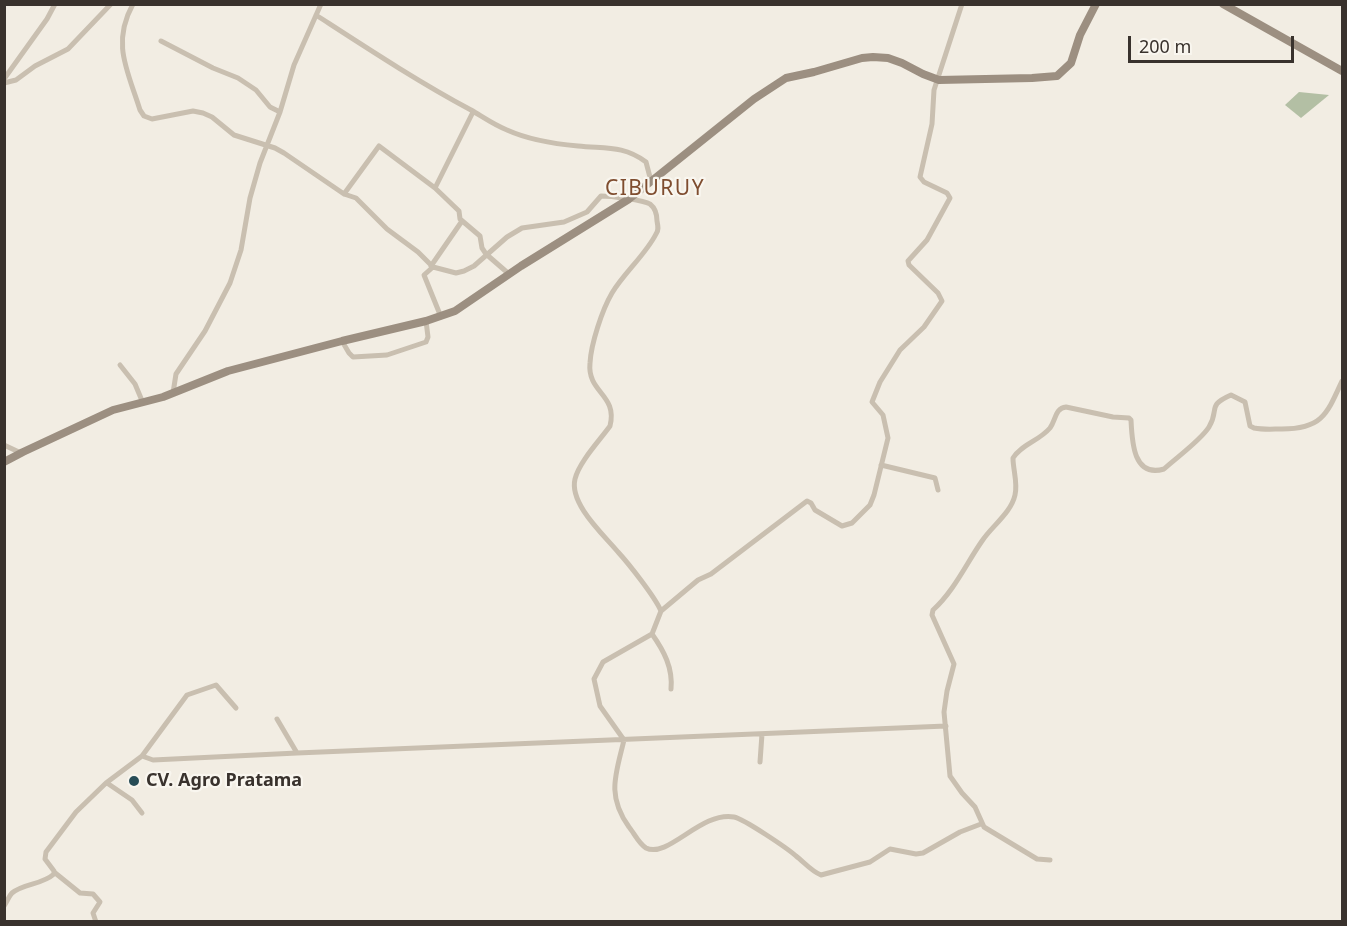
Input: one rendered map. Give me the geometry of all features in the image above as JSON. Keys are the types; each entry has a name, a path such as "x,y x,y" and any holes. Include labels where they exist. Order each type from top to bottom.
{"street":[{"path":"4,81 50,15 55,4"},
{"path":"4,81 16,80 68,49 111,4"},
{"path":"133,4 124,24 122,46 140,110 144,116 152,119 193,111 203,113 212,117 234,135 276,148 344,194 356,198 387,229 418,252 432,266 460,273 474,266 507,237 522,228 564,222 583,214 601,196 628,199 652,206 657,218 658,232 614,291 599,326 590,362 594,384 610,404 612,418 610,426 579,468 574,485 576,496 584,510 620,553 661,611"},
{"path":"173,393 176,374 205,331 230,283 241,250 250,198 260,163 280,112 294,65 321,4"},
{"path":"962,4 934,90 932,124 920,177 924,182 947,192 950,198 927,240 908,261 909,265 938,294 942,302 924,327 900,350 877,387 872,404 883,415 888,434 870,505 852,523 843,526 815,510 807,501 711,574 698,580 661,611 652,634 603,662 594,679 600,706 624,740 615,776 615,800 621,816 638,839 648,848 655,849 670,844 712,818 735,817 784,846 821,875 870,862 890,849 916,854 923,853 960,832 981,824"},
{"path":"4,462 113,411 173,393 228,371 426,321 455,311 628,199 754,99 792,76 814,72 862,57 888,58 939,80 1032,78 1060,74 1071,63 1080,35 1096,4"},
{"path":"1223,4 1342,71"},
{"path":"316,15 434,91 505,130 574,146 610,147 626,153 634,153 646,162 651,181"},
{"path":"161,41 213,68 238,78 256,90 270,107 280,112"},
{"path":"435,188 473,112"},
{"path":"344,194 379,146 435,188 459,211 462,220 480,236 482,248 486,254 509,274"},
{"path":"441,317 424,275 462,220"},
{"path":"342,341 353,357 387,355 426,342 428,337 426,321"},
{"path":"120,365 135,384 143,403"},
{"path":"1050,860 1037,859 991,833 981,824 981,818 975,807 962,794 950,776 944,712 954,664 932,615 933,610 955,585 981,542 1011,504 1015,495 1016,482 1012,458 1050,427 1061,408 1066,407 1129,418 1137,459 1143,467 1151,471 1158,471 1164,469 1207,430 1218,400 1231,395 1245,402 1250,426 1254,428 1293,430 1314,425 1320,420 1342,381"},
{"path":"4,445 21,453"},
{"path":"881,465 935,478 938,490"},
{"path":"652,634 669,664 672,678 671,689"},
{"path":"96,921 93,913 100,902 93,894 80,893 54,872 45,859 45,852 76,812 107,783 142,756 190,693 216,686 236,708"},
{"path":"277,719 297,753"},
{"path":"142,756 153,760 946,726"},
{"path":"760,762 762,734"},
{"path":"107,783 132,800 142,813"},
{"path":"4,906 12,894 20,889 39,884 50,878 54,872"}],"green space":[{"path":"1299,92 1329,95 1301,118 1285,105"}],"place":[{"name":"CV. Agro Pratama","path":"134,781"}],"district":[{"name":"CIBURUY","path":"655,189"}]}
